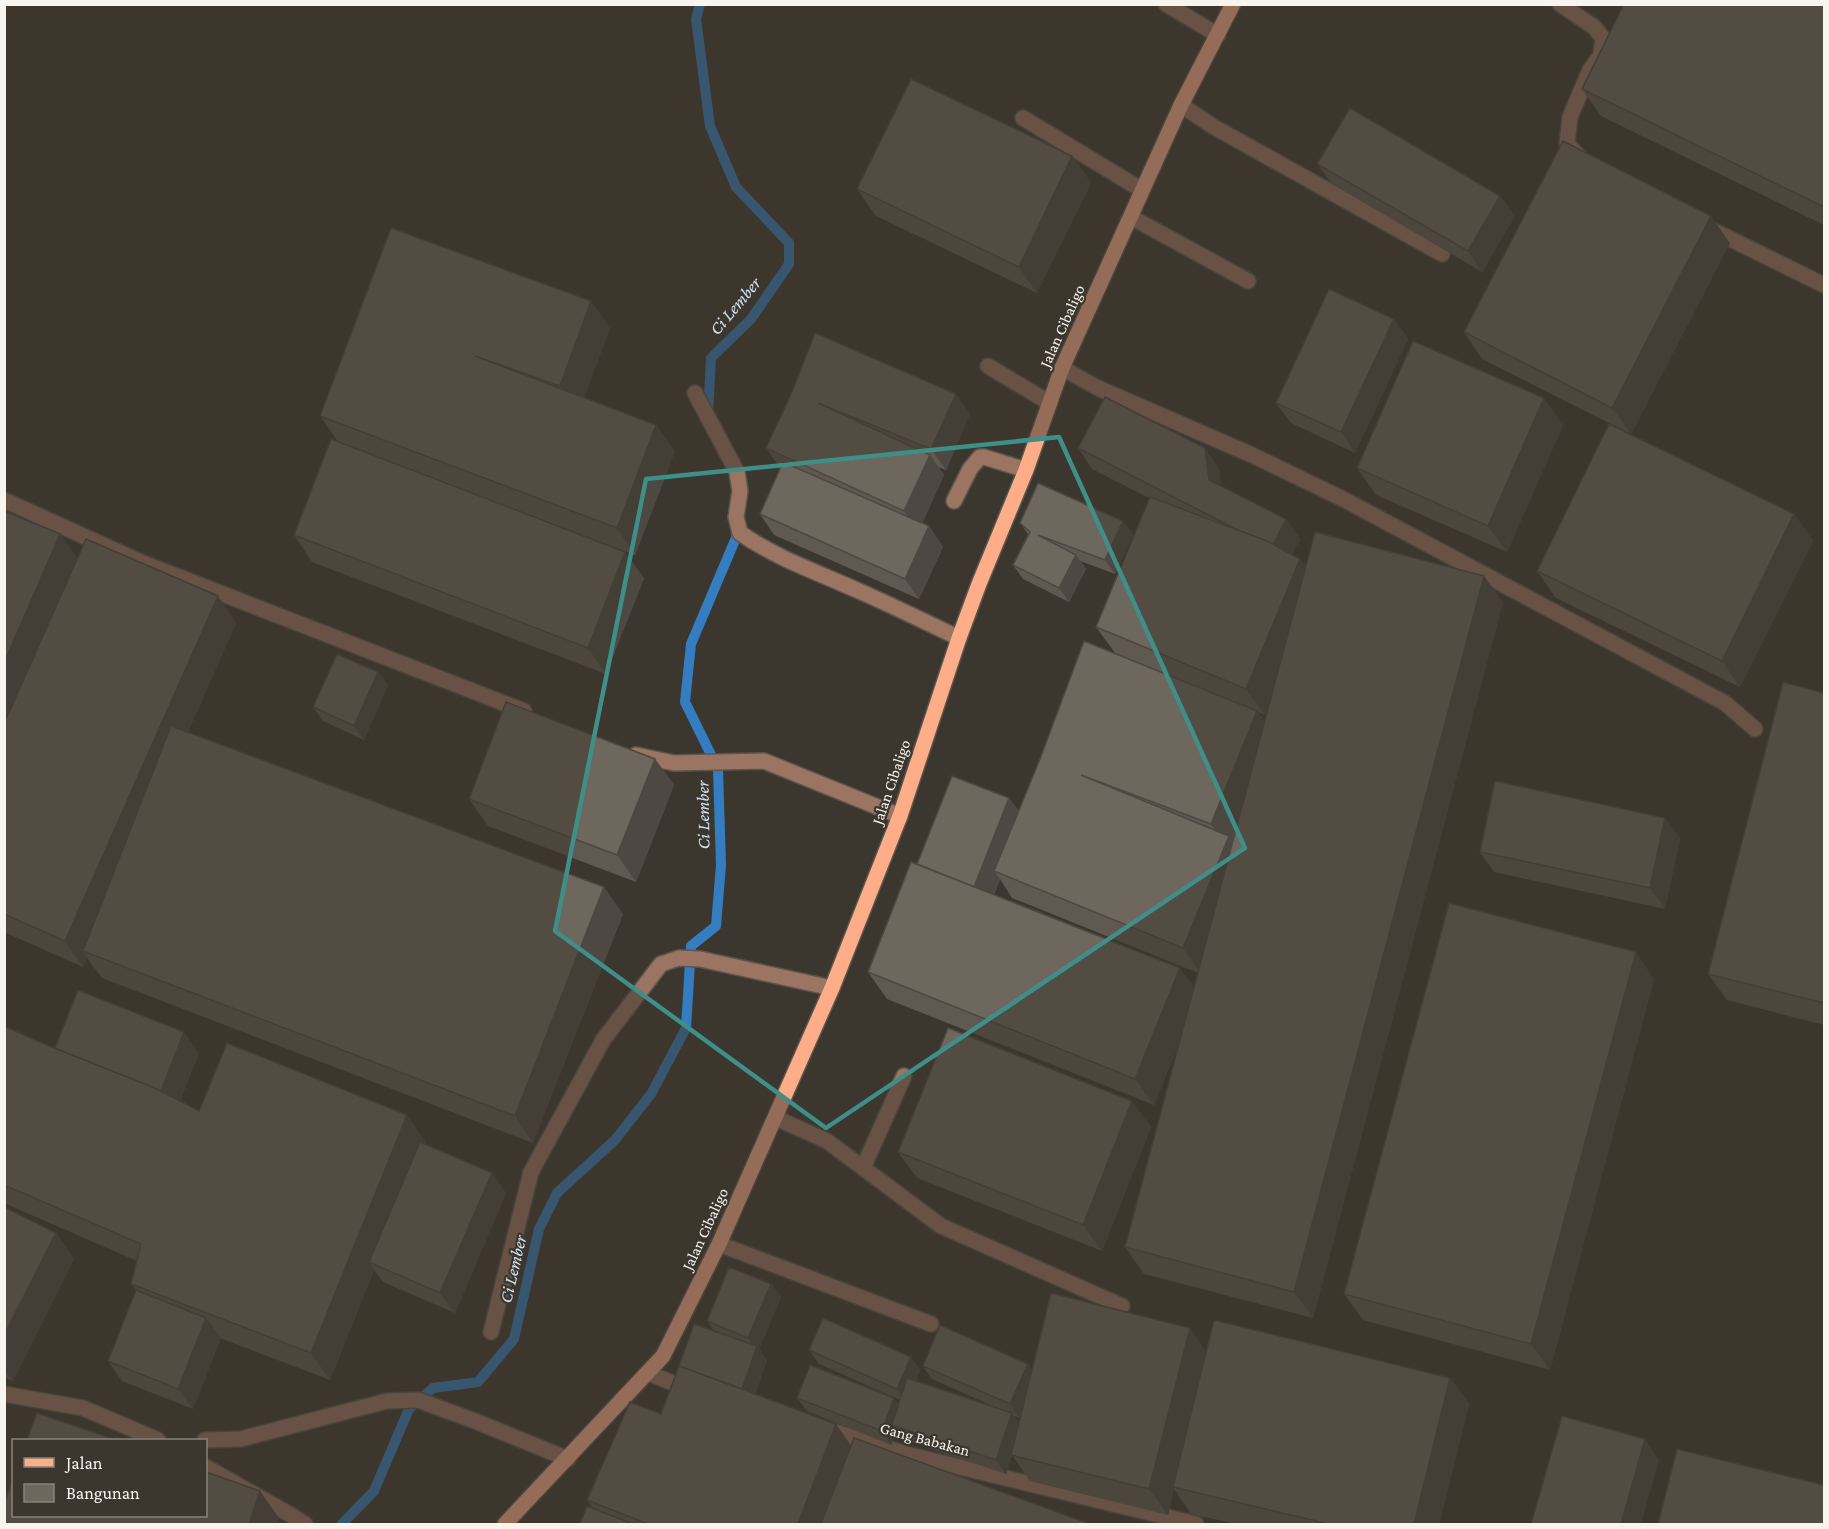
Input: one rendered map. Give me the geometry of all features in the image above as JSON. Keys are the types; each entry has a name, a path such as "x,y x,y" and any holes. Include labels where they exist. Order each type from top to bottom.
{"main road":[{"name":"Jalan Cibaligo","path":"506,1524 663,1356 719,1244 832,987 900,816 959,638 1026,470 1062,368 1181,105 1233,4"}],"street":[{"path":"1166,4 1218,35"},
{"path":"1560,4 1594,27 1603,38 1601,55 1590,70 1570,117 1567,144 1589,164"},
{"path":"1181,105 1214,127 1442,254"},
{"path":"1023,118 1142,190"},
{"path":"1131,217 1248,281"},
{"path":"1696,222 1824,285"},
{"path":"988,366 1050,403"},
{"path":"1062,368 1098,388 1252,455 1343,499 1725,703 1755,729"},
{"path":"695,393 738,472 740,490 736,517 740,533 803,567 959,638"},
{"path":"954,501 970,469 980,457 1026,470"},
{"path":"4,500 143,563 540,717"},
{"path":"617,748 639,756 674,763 764,761 900,816"},
{"path":"491,1332 531,1172 603,1040 661,964 679,958 700,959 832,987"},
{"path":"863,1168 904,1076"},
{"path":"776,1118 827,1141 941,1226 1122,1306"},
{"path":"719,1244 931,1324"},
{"path":"648,1373 702,1393"},
{"path":"4,1394 83,1408 156,1439"},
{"path":"207,1440 241,1439 387,1401 418,1400 568,1459"},
{"name":"Gang Babakan","path":"805,1422 906,1454 1196,1524"},
{"path":"207,1468 305,1524"}],"highlighted area":[{"path":"1059,437 1245,848 826,1128 555,931 646,479"}],"building":[{"path":"1624,4 1824,4 1824,207 1582,89"},
{"path":"911,79 1072,156 1019,267 857,189"},
{"path":"1350,108 1500,196 1468,251 1317,164"},
{"path":"1563,141 1711,216 1612,408 1464,332"},
{"path":"391,228 591,301 560,386 475,356 656,425 617,528 320,416"},
{"path":"1329,289 1394,319 1341,432 1276,403"},
{"path":"815,333 956,394 931,449 818,403 930,455 904,511 766,448 792,392"},
{"path":"1413,341 1544,398 1488,526 1357,468"},
{"path":"1105,397 1205,448 1209,480 1286,519 1273,545 1238,530 1078,448"},
{"path":"1609,424 1794,514 1722,661 1537,571"},
{"path":"331,439 625,552 588,648 294,535"},
{"path":"783,462 929,526 905,579 760,514"},
{"path":"1038,483 1123,521 1105,560 1038,535 1076,555 1059,588 1013,565 1030,532 1020,523"},
{"path":"1150,497 1267,541 1300,559 1246,689 1096,627"},
{"path":"4,511 60,534 4,663"},
{"path":"1315,532 1484,576 1294,1292 1125,1247"},
{"path":"86,539 218,596 65,941 4,914 4,724"},
{"path":"1084,641 1257,711 1211,824 1081,775 1229,836 1183,948 994,871 1040,759"},
{"path":"337,654 378,672 354,726 313,707"},
{"path":"1783,682 1824,693 1824,1003 1708,974"},
{"path":"506,702 655,759 617,855 469,799"},
{"path":"171,726 604,887 515,1116 83,951"},
{"path":"952,776 1009,798 974,887 917,864"},
{"path":"1495,781 1665,818 1650,888 1480,852"},
{"path":"911,862 1180,968 1135,1079 868,972"},
{"path":"1449,903 1636,952 1531,1344 1344,1294"},
{"path":"78,990 184,1032 161,1091 55,1048"},
{"path":"4,1026 155,1088 199,1111 227,1043 407,1115 311,1353 131,1284 141,1244 4,1185"},
{"path":"948,1028 1132,1101 1083,1225 898,1152"},
{"path":"420,1142 492,1173 440,1293 369,1262"},
{"path":"4,1207 56,1233 4,1335"},
{"path":"729,1267 771,1284 748,1338 707,1321"},
{"path":"136,1290 206,1318 178,1389 108,1361"},
{"path":"1051,1293 1190,1328 1149,1489 1011,1455"},
{"path":"823,1318 911,1357 897,1389 809,1350"},
{"path":"1214,1320 1450,1378 1414,1524 1329,1524 1173,1487"},
{"path":"694,1324 757,1346 742,1389 679,1366"},
{"path":"940,1325 1028,1364 1010,1404 923,1366"},
{"path":"810,1365 894,1398 882,1431 797,1398"},
{"path":"679,1366 836,1424 798,1524 648,1524 587,1500 630,1402 661,1414"},
{"path":"907,1378 1012,1413 996,1460 892,1425"},
{"path":"37,1413 113,1439 27,1439"},
{"path":"1562,1416 1645,1439 1621,1524 1531,1524"},
{"path":"854,1438 1090,1524 821,1524"},
{"path":"1677,1449 1824,1485 1824,1524 1658,1524"},
{"path":"207,1472 260,1491 249,1524 4,1524 4,1504 12,1483 12,1517 207,1517"},
{"path":"587,1506 633,1524 580,1524"}],"waterway":[{"name":"Ci Lember","path":"700,4 696,19 710,126 736,187 789,243 789,264 751,319 711,358 708,415"},
{"name":"Ci Lember","path":"342,1524 374,1491 409,1409 433,1388 478,1382 514,1339 539,1229 557,1193 615,1140 651,1094 686,1028 691,946 716,926 721,865 718,769 685,702 691,644 741,526"}]}
